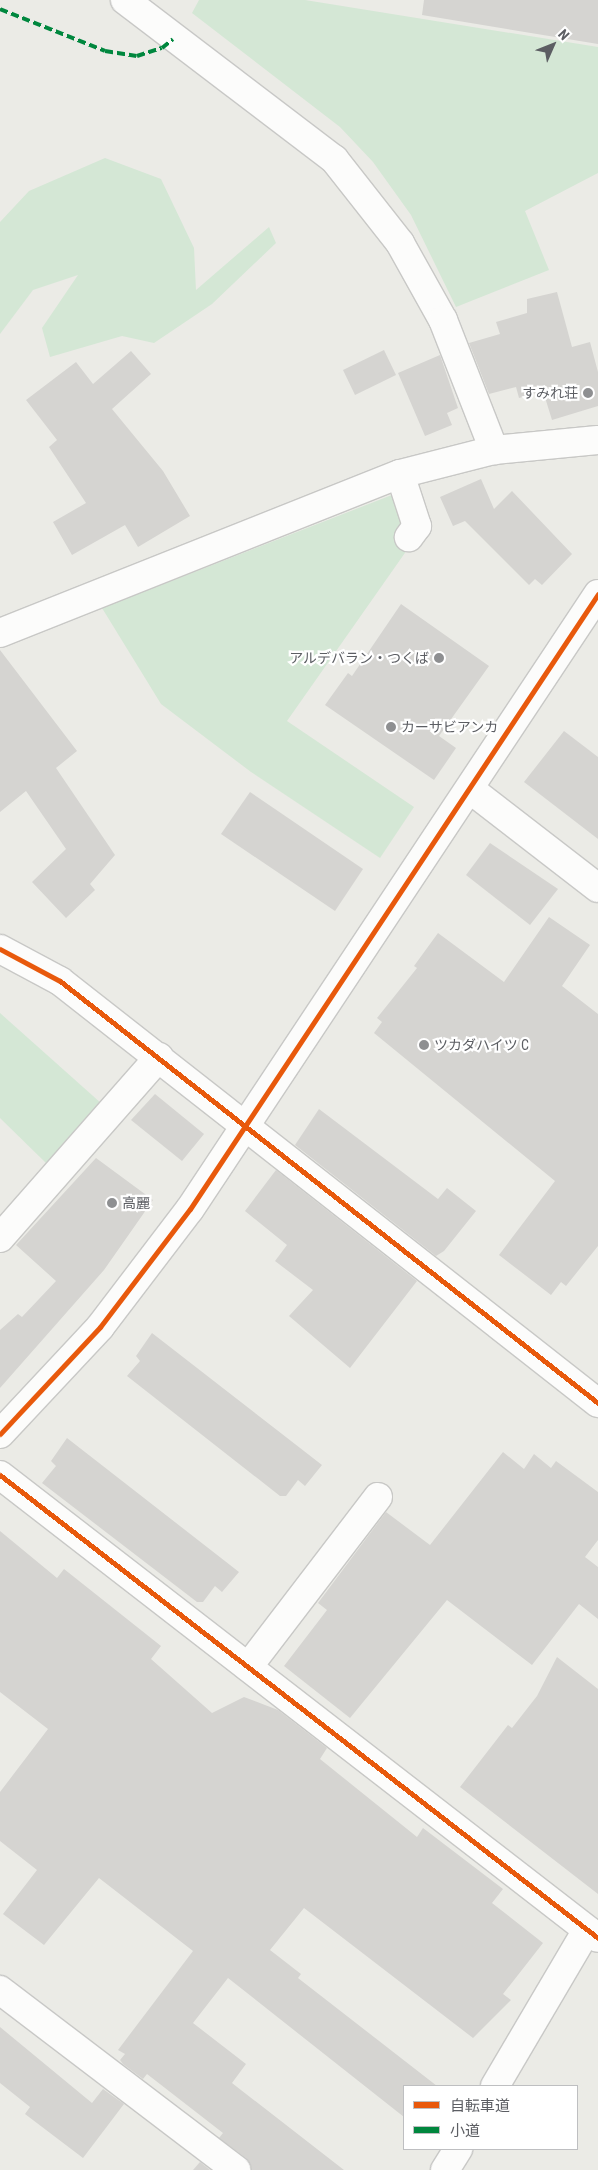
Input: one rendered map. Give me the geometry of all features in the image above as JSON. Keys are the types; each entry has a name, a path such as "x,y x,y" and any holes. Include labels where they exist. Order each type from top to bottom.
{"street":[{"path":"125,0 334,159 400,243 443,320 494,450"},
{"path":"0,633 400,474 494,450 598,440"},
{"path":"400,474 417,526 410,537"},
{"path":"0,1434 57,1376 134,1286 246,1127 471,790 598,594"},
{"path":"471,790 598,888"},
{"path":"0,949 60,981 160,1057 246,1127 598,1403"},
{"path":"0,1238 160,1057"},
{"path":"0,1474 592,1934 496,2085"},
{"path":"248,1667 378,1497"},
{"path":"0,1990 236,2170"},
{"path":"445,2170 457,2150"}],"green space":[{"path":"199,0 305,0 598,47 598,173 525,211 549,270 456,307 411,215 373,162 340,127 192,13"},
{"path":"105,158 161,179 194,248 196,290 269,227 276,243 212,304 154,343 122,336 50,357 42,328 78,275 33,290 0,334 0,222 29,191"},
{"path":"397,493 407,550 287,721 414,807 380,858 251,772 161,704 102,608"},
{"path":"0,1013 102,1104 47,1164 0,1118"}],"building":[{"path":"424,0 598,0 598,44 422,15"},
{"path":"557,292 572,347 590,342 598,372 598,406 552,420 543,391 519,398 516,387 489,394 469,343 500,334 496,322 527,313 527,299"},
{"path":"384,350 396,375 355,395 343,370"},
{"path":"131,351 151,374 112,409 163,471 190,516 138,547 125,525 72,555 53,522 86,503 49,447 57,440 26,400 76,362 93,384"},
{"path":"440,355 458,408 447,413 452,425 425,436 398,373"},
{"path":"481,479 494,509 512,491 572,554 542,585 535,579 529,585 465,521 453,526 440,497"},
{"path":"401,604 489,666 439,736 456,748 434,780 325,705 348,673 352,676"},
{"path":"0,650 77,751 56,768 115,855 90,884 95,890 66,918 32,882 66,849 26,791 0,812"},
{"path":"564,731 598,757 598,839 524,782"},
{"path":"250,792 363,869 335,911 221,834"},
{"path":"490,843 558,889 530,925 466,875"},
{"path":"549,917 590,945 562,986 598,1014 598,1246 566,1286 561,1282 551,1295 499,1255 555,1181 374,1033 382,1022 377,1018 417,968 414,966 438,933 504,982"},
{"path":"155,1094 204,1134 182,1161 131,1120"},
{"path":"319,1109 438,1199 447,1188 476,1211 444,1251 436,1256 295,1145"},
{"path":"96,1158 153,1200 104,1270 0,1388 0,1330 18,1314 22,1317 56,1281 16,1245"},
{"path":"276,1170 417,1281 350,1368 289,1316 313,1290 275,1261 287,1245 245,1211"},
{"path":"152,1333 322,1465 305,1486 298,1480 286,1496 280,1496 127,1376 140,1361 136,1356"},
{"path":"67,1438 239,1572 222,1592 215,1586 203,1602 197,1602 42,1483 56,1466 51,1461"},
{"path":"503,1452 524,1469 534,1454 551,1468 556,1461 598,1492 598,1540 585,1557 598,1567 598,1619 579,1604 532,1665 447,1600 350,1718 284,1666 327,1610 318,1603 386,1512 430,1545"},
{"path":"0,1531 57,1578 64,1569 161,1646 151,1659 212,1713 244,1697 278,1710 327,1748 320,1759 417,1837 423,1828 503,1889 492,1903 543,1943 503,1994 511,2000 473,2038 304,1908 270,1950 301,1974 298,1978 436,2085 403,2085 403,2116 228,1978 193,2023 246,2064 232,2083 344,2170 251,2170 246,2158 219,2138 223,2133 147,2074 143,2079 120,2060 125,2054 118,2050 193,1951 99,1878 44,1945 3,1914 37,1870 0,1841 0,1792 48,1729 0,1692"},
{"path":"557,1657 598,1689 598,1894 460,1787 508,1725 512,1728 537,1696"},
{"path":"0,2027 92,2103 103,2089 124,2104 83,2158 25,2114 30,2107 0,2083"},
{"path":"200,2162 210,2170 193,2170"}],"marked path":[{"path":"0,9 105,51 137,56 162,48 173,39"}],"cycle path":[{"path":"0,1434 100,1327 190,1209 598,594"},
{"path":"0,949 60,981 598,1403"},
{"path":"0,1475 598,1938"}],"place":[{"name":"すみれ荘","path":"588,393"},
{"name":"アルデバラン・つくば","path":"439,658"},
{"name":"カーサビアンカ","path":"391,727"},
{"name":"ツカダハイツ C","path":"424,1045"},
{"name":"高麗","path":"112,1203"}]}
